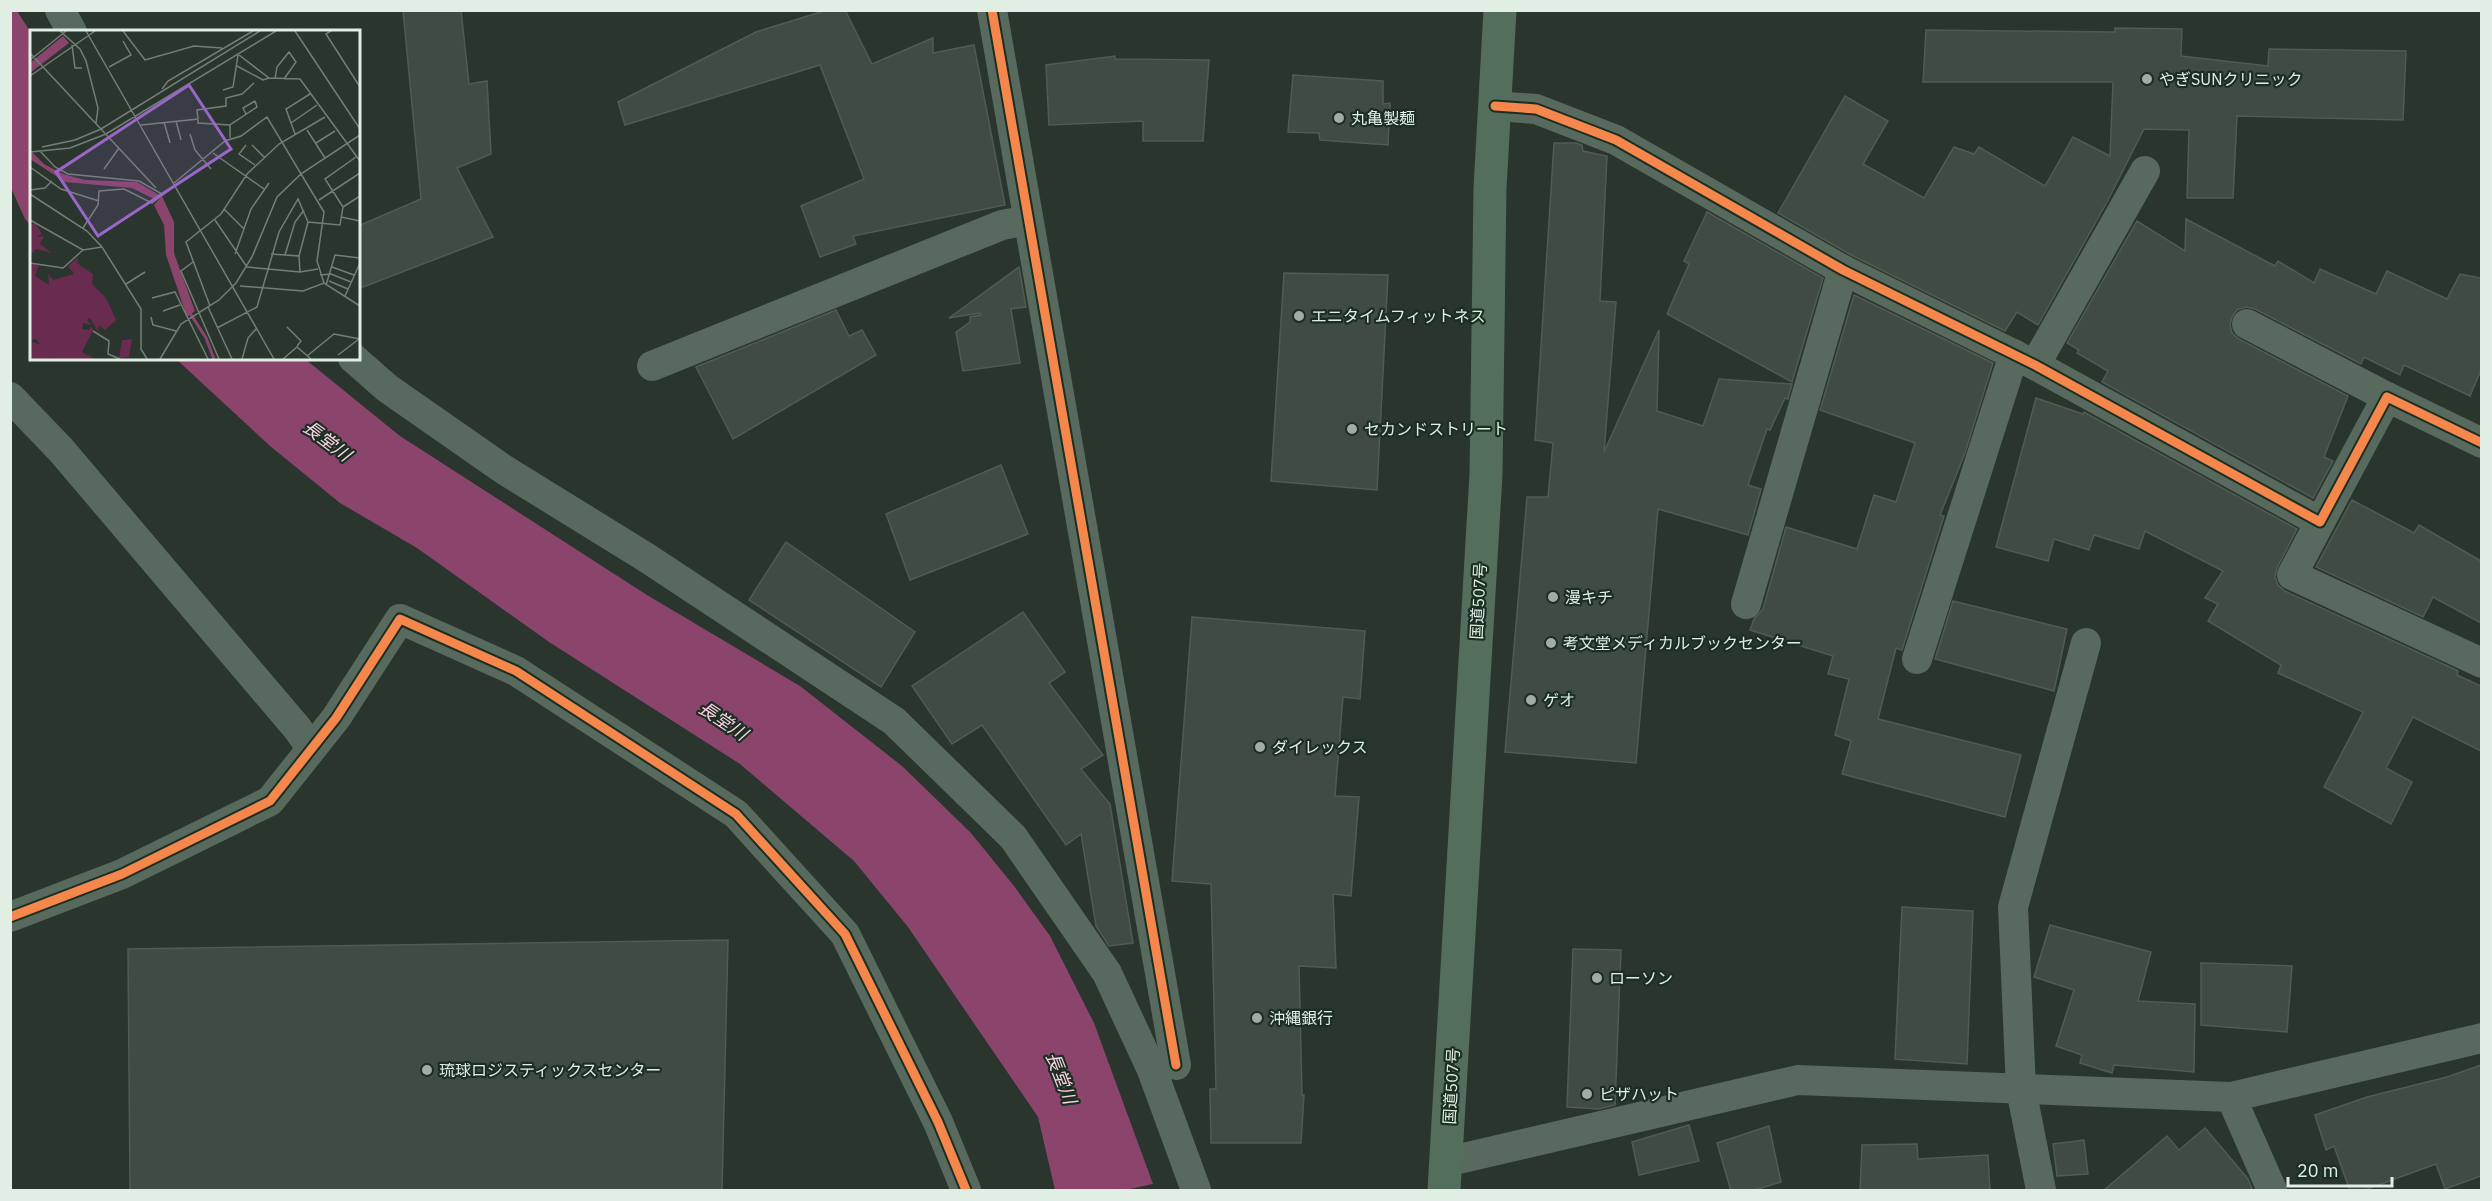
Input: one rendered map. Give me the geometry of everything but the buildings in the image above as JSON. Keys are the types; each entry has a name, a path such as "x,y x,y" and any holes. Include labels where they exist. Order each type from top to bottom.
{"highway":[{"name":"国道507号","path":"1445,1176 1485,474 1490,188 1500,10"}],"street":[{"path":"60,10 71,30"},
{"path":"992,10 1176,1065"},
{"path":"1495,106 1536,109 1616,140 1843,270 2025,359 2320,522"},
{"path":"1917,659 2025,359 2145,171"},
{"path":"652,366 1002,225 1028,220"},
{"path":"1746,604 1843,270"},
{"path":"2247,324 2386,398 2481,442"},
{"path":"354,360 387,388 502,469 647,558 894,721 1013,837 1107,973 1152,1070 1196,1191"},
{"path":"10,397 69,459 297,728 311,748"},
{"path":"2386,398 2292,575 2481,663"},
{"path":"10,917 122,874 270,801 336,718 400,619 516,671 736,814 845,934 938,1122 966,1191"},
{"path":"2041,1191 2021,1089 2013,908 2086,643"},
{"path":"1445,1176 1798,1080 2231,1097 2481,1038"},
{"path":"2231,1097 2272,1191"}],"water":[{"path":"10,11 17,11 30,31 30,225 11,188"},
{"name":"長堂川","path":"177,360 306,360 400,436 647,595 800,686 902,766 971,833 1014,886 1050,936 1094,1023 1153,1184 1125,1190 1055,1190 1038,1117 908,927 854,861 740,764 549,642 417,548 340,503 270,446"}],"cycle path":[{"path":"992,10 1176,1065"},
{"path":"1495,106 1536,109 1616,140 1843,270 2035,365 2320,522 2387,397 2482,443"},
{"path":"10,917 122,874 270,801 336,718 400,619 516,671 736,814 845,934 938,1122 966,1190"}],"place":[{"name":"やぎSUNクリニック","path":"2147,79"},
{"name":"丸亀製麺","path":"1339,118"},
{"name":"エニタイムフィットネス","path":"1299,316"},
{"name":"セカンドストリート","path":"1352,429"},
{"name":"漫キチ","path":"1553,597"},
{"name":"考文堂メディカルブックセンター","path":"1551,643"},
{"name":"ゲオ","path":"1531,700"},
{"name":"ダイレックス","path":"1260,747"},
{"name":"ローソン","path":"1597,978"},
{"name":"沖縄銀行","path":"1257,1018"},
{"name":"琉球ロジスティックスセンター","path":"427,1070"},
{"name":"ピザハット","path":"1587,1094"}]}
